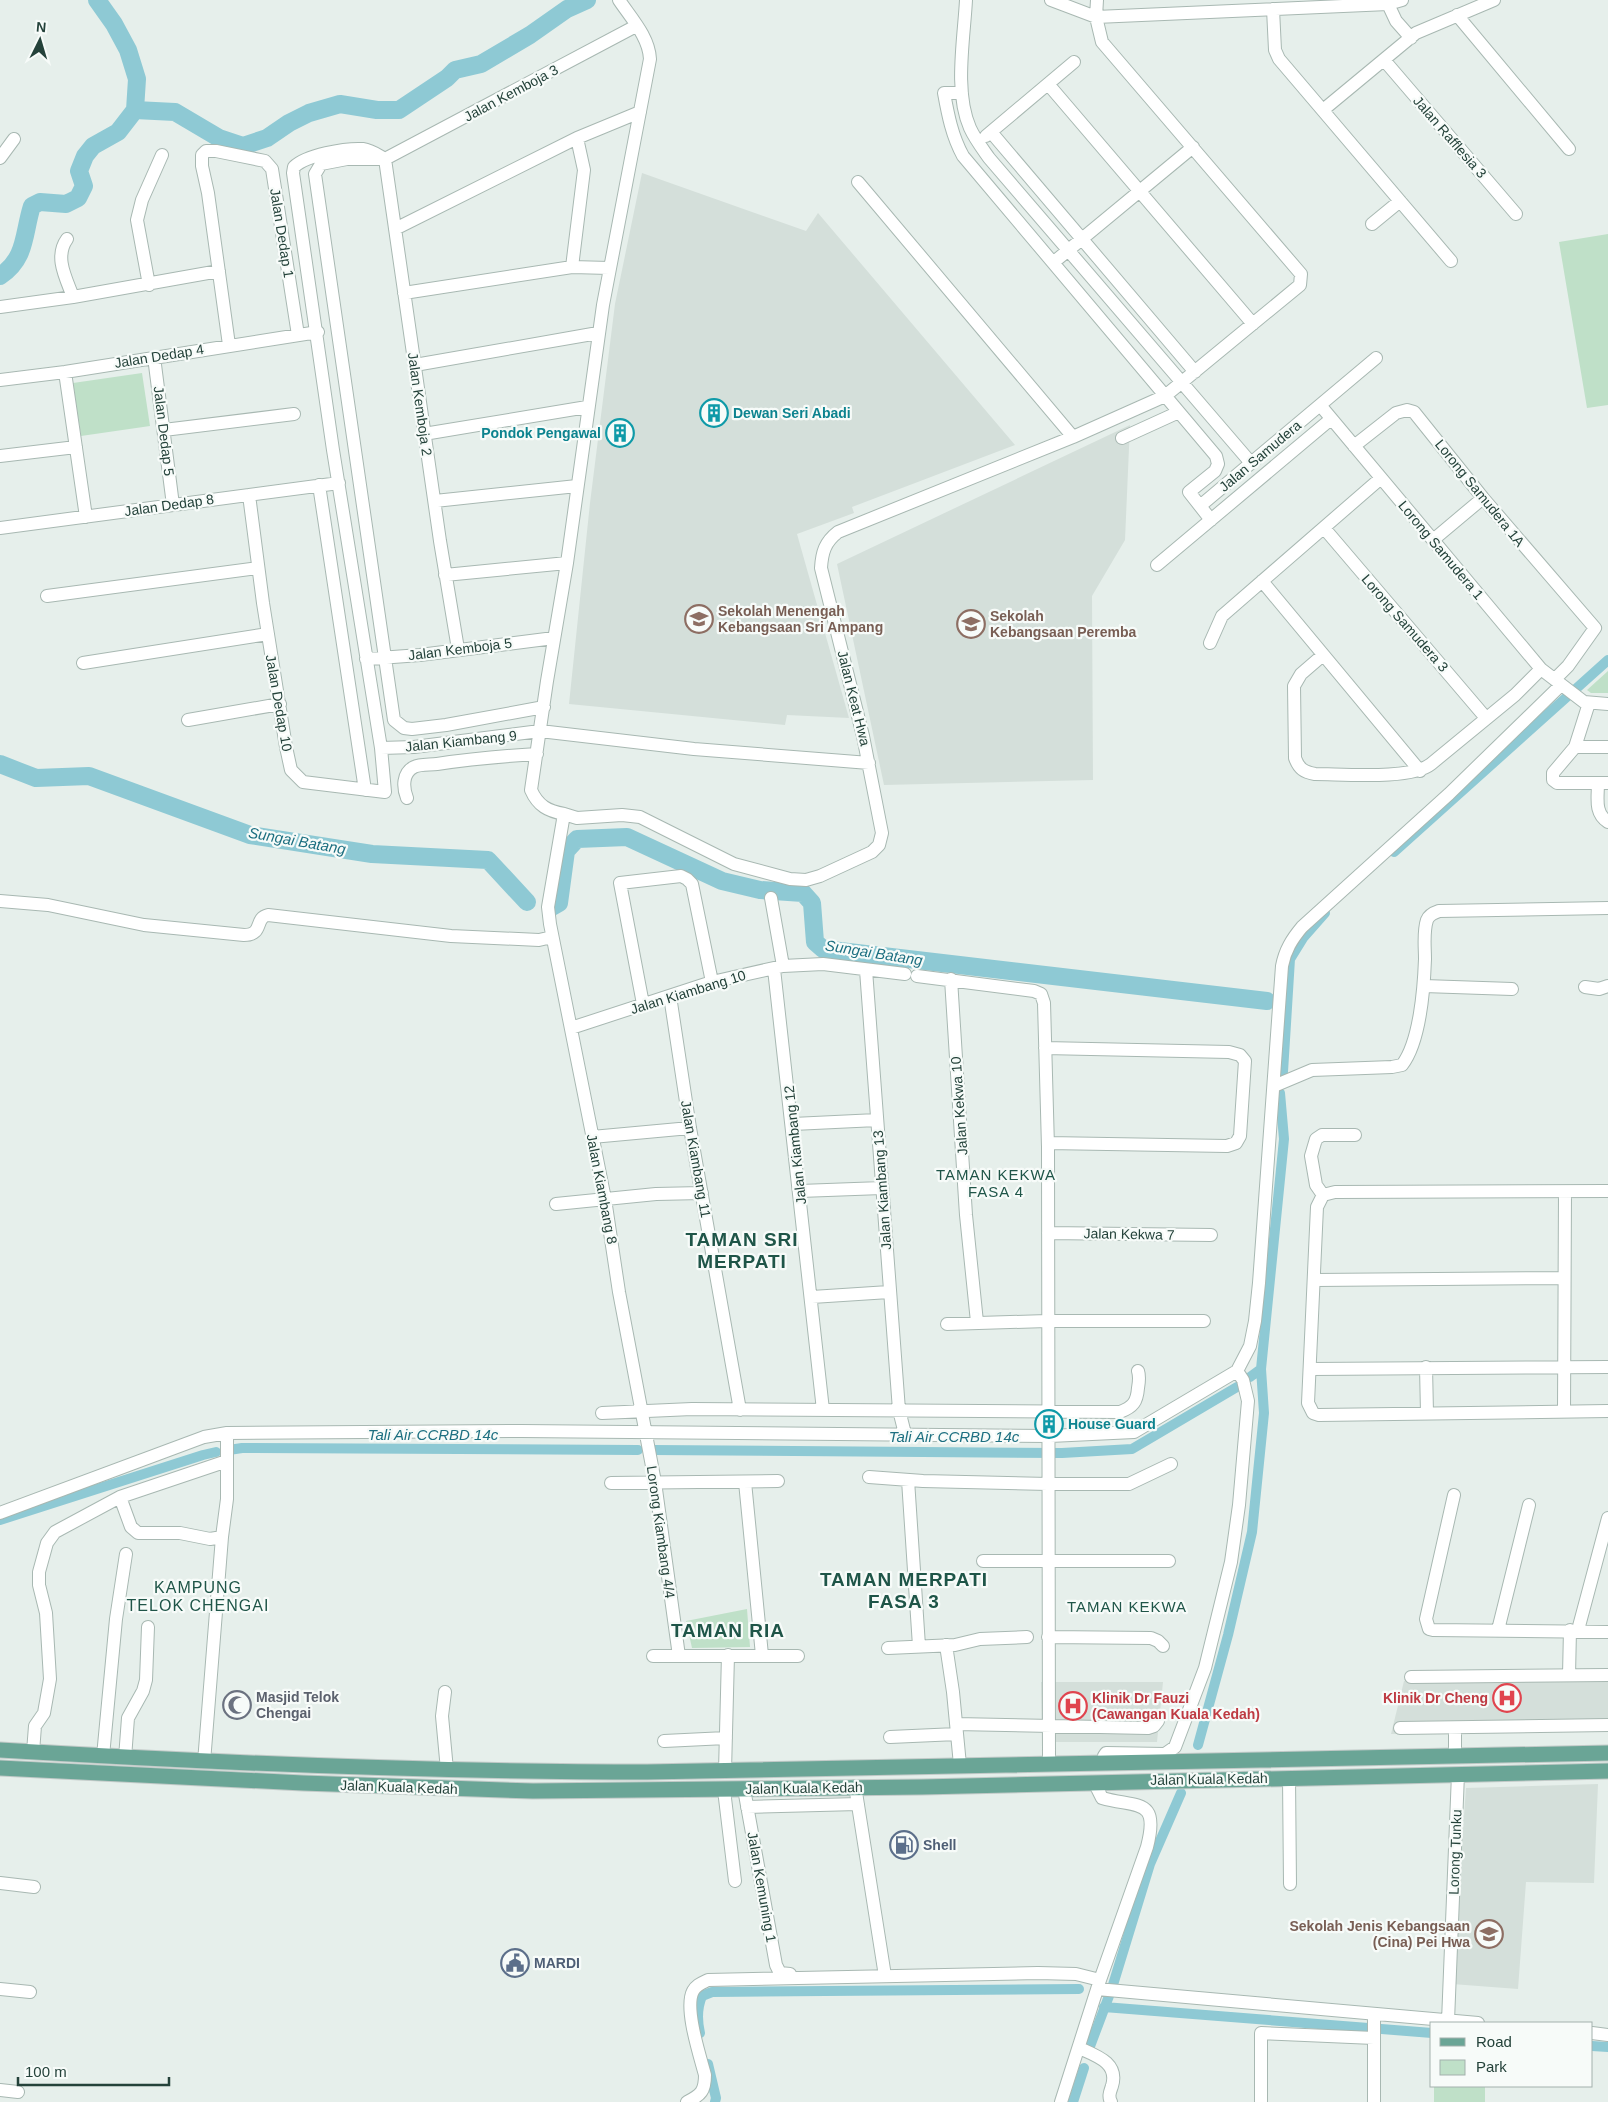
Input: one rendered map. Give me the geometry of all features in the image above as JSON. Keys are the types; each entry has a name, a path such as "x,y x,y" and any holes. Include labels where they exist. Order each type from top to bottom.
{"main road":[{"name":"Jalan Kuala Kedah","path":"0,1750 224,1763 447,1770 608,1772 1608,1753"},
{"path":"57,1771 58,1754"},
{"path":"224,1763 223,1772 228,1776 293,1780 303,1783"},
{"name":"Jalan Kuala Kedah","path":"0,1768 303,1783 533,1791 744,1790 855,1786 1608,1771"},
{"path":"725,1771 725,1780 730,1781 852,1781 880,1786"}],"street":[{"path":"564,814 550,811 535,799 531,790 567,563 598,333 649,66 650,51 643,35 619,0"},
{"path":"966,0 962,93 970,127 978,143 1252,462"},
{"path":"1051,0 1076,5 1096,16 1388,4 1402,0"},
{"name":"Jalan Keat Hwa","path":"564,814 577,818 622,815 640,817 734,864 790,879 806,880 820,876 872,852 879,845 882,833 869,764 821,568 825,546 838,532 1073,437 1165,396 1300,285 1301,274 1102,42 1096,16 1096,0"},
{"path":"1323,110 1420,31 1494,0"},
{"path":"1388,4 1396,21 1411,38"},
{"path":"1273,9 1274,41 1279,59 1451,261"},
{"path":"1457,16 1569,149"},
{"name":"Jalan Kemboja 3","path":"385,159 636,26"},
{"name":"Jalan Rafflesia 3","path":"1384,60 1516,214"},
{"path":"978,143 1074,62"},
{"path":"1048,84 1253,324"},
{"path":"962,93 944,93 951,129 959,150 1216,456 1218,464 1215,471 1189,492 1211,520"},
{"path":"395,229 577,138 640,112"},
{"path":"991,132 1195,372"},
{"path":"572,267 584,170 577,138"},
{"path":"0,158 14,139"},
{"path":"1054,262 1193,147"},
{"path":"381,748 338,483 294,167 299,162 315,156 344,150 364,149 385,159"},
{"name":"Jalan Dedap 1","path":"219,271 202,158 204,153 211,151 265,162 272,169 298,335"},
{"path":"149,285 137,220 142,200 162,155"},
{"path":"385,159 347,159 321,164 315,174 394,720 404,728 412,729 446,725 544,707"},
{"name":"Jalan Kemboja 2","path":"385,159 445,575 458,649"},
{"path":"858,182 1073,437"},
{"path":"1372,224 1400,202"},
{"path":"68,239 62,246 60,255 73,298"},
{"path":"404,293 572,267 609,268"},
{"path":"0,307 73,298 219,271 229,345"},
{"name":"Jalan Dedap 4","path":"0,380 65,372 318,332"},
{"path":"415,365 598,333"},
{"name":"Jalan Dedap 5","path":"154,357 173,505"},
{"name":"Jalan Samudera","path":"1200,506 1376,358"},
{"path":"65,372 86,517"},
{"name":"Lorong Samudera 1","path":"1320,405 1541,669 1584,701"},
{"path":"424,434 588,407"},
{"name":"Lorong Samudera 1A","path":"1354,446 1396,412 1406,410 1414,412 1483,498 1595,628 1568,666 1561,685"},
{"path":"1122,438 1179,412"},
{"path":"164,430 294,414"},
{"path":"1157,565 1331,419"},
{"path":"0,456 76,448"},
{"path":"1210,643 1222,616 1381,478"},
{"name":"Jalan Dedap 8","path":"0,528 338,483"},
{"path":"319,485 364,790"},
{"path":"435,501 577,486"},
{"name":"Jalan Dedap 10","path":"249,495 268,634 292,770 303,782 385,792 381,748"},
{"path":"1433,540 1483,498"},
{"name":"Lorong Samudera 3","path":"1324,528 1486,718"},
{"path":"445,575 567,563"},
{"path":"47,596 258,568"},
{"path":"1262,581 1420,771"},
{"path":"83,663 268,634"},
{"name":"Jalan Kemboja 5","path":"366,659 554,638"},
{"path":"1323,655 1301,674 1294,686 1295,758 1298,765 1307,772 1316,774 1403,773 1420,771 1514,695 1541,669"},
{"path":"0,1513 204,1437 227,1433 646,1432 905,1434 1049,1441 1134,1432 1237,1371 1250,1346 1255,1321 1282,966 1284,954 1291,941 1302,926 1449,794 1561,685"},
{"path":"1608,704 1584,701 1575,747 1553,773 1553,780 1557,783 1603,783 1598,811 1603,819 1608,822"},
{"path":"188,720 280,704"},
{"name":"Jalan Kiambang 9","path":"381,748 414,747 540,731 703,750 869,764"},
{"path":"463,741 464,759"},
{"path":"414,747 414,767"},
{"path":"1575,747 1608,747"},
{"path":"407,798 404,782 406,775 414,767 464,759 537,754"},
{"name":"Jalan Kiambang 8","path":"564,814 548,907 550,924 605,1199 619,1292 650,1454"},
{"path":"643,1004 620,883 681,876 687,878 692,884 712,982"},
{"name":"Jalan Kiambang 12","path":"771,898 823,1410"},
{"path":"0,902 48,905 144,925 244,935 250,935 257,931 261,918 268,914 451,936 533,940 552,937"},
{"path":"1274,1086 1312,1070 1402,1065 1417,1027 1424,986 1426,929 1428,919 1434,913 1439,911 1608,908"},
{"name":"Jalan Kiambang 10","path":"571,1028 712,982 779,968 824,964 1034,991 1041,994 1044,1002 1045,1048"},
{"name":"Jalan Kiambang 13","path":"866,970 889,1292 899,1410 905,1434"},
{"name":"Jalan Kekwa 10","path":"951,979 966,1214 977,1322"},
{"path":"1424,986 1512,989"},
{"path":"1585,987 1599,989 1608,986"},
{"name":"Jalan Kiambang 11","path":"670,996 690,1128 740,1410"},
{"path":"1048,1143 1227,1146 1236,1143 1240,1136 1245,1061 1240,1055 1229,1052 1045,1048 1048,1143 1047,1321 1050,1411 1048,1463 1050,1764"},
{"path":"793,1124 877,1120"},
{"path":"592,1137 690,1128"},
{"path":"1323,1195 1316,1185 1311,1156 1316,1139 1322,1135 1355,1135"},
{"path":"800,1191 882,1188"},
{"path":"1608,1191 1335,1192 1323,1195 1317,1206 1308,1403 1313,1413 1608,1411"},
{"path":"1564,1412 1565,1192"},
{"path":"556,1204 656,1194 702,1193"},
{"name":"Jalan Kekwa 7","path":"1048,1233 1211,1236"},
{"path":"1315,1280 1564,1278"},
{"path":"812,1297 889,1292"},
{"path":"947,1324 1047,1321 1204,1321"},
{"path":"1426,1367 1427,1413"},
{"path":"1311,1369 1608,1367"},
{"path":"602,1413 641,1410 1120,1412 1136,1403 1138,1371"},
{"path":"1104,1762 1106,1753 1165,1754 1171,1751 1175,1747 1205,1668 1231,1562 1239,1505 1248,1401 1243,1380 1237,1371"},
{"path":"204,1762 222,1537 227,1499 227,1433"},
{"name":"Lorong Kiambang 4/4","path":"650,1454 685,1655"},
{"path":"33,1752 35,1726 44,1713 50,1679 46,1613 39,1585 39,1572 47,1543 54,1532 120,1496 227,1461"},
{"path":"869,1477 1048,1484 1129,1484 1171,1464"},
{"path":"908,1480 919,1646"},
{"path":"745,1482 762,1656"},
{"path":"611,1483 778,1482"},
{"path":"1454,1495 1426,1619 1427,1625 1433,1630 1574,1630 1608,1632"},
{"path":"120,1496 131,1527 138,1533 180,1533 210,1539 222,1537"},
{"path":"1498,1630 1529,1505"},
{"path":"1569,1675 1574,1630 1608,1518"},
{"path":"103,1756 116,1619 126,1554"},
{"path":"982,1560 1169,1562"},
{"path":"125,1758 128,1718 143,1692 146,1680 148,1627"},
{"path":"888,1648 963,1644 980,1639 1027,1637"},
{"path":"1048,1637 1151,1638 1158,1641 1162,1646"},
{"path":"946,1645 952,1683 960,1765"},
{"path":"725,1771 728,1655"},
{"path":"653,1656 798,1656"},
{"path":"1411,1678 1608,1675"},
{"path":"445,1692 442,1711 447,1770"},
{"path":"890,1737 957,1729 1050,1726 1148,1728 1154,1726 1158,1721"},
{"path":"1400,1728 1608,1725"},
{"path":"1455,1728 1455,1756"},
{"path":"664,1741 726,1738"},
{"name":"Lorong Tunku","path":"1448,2020 1458,1774"},
{"path":"1289,1778 1290,1884"},
{"path":"1061,2102 1103,1984 1147,1848 1151,1827 1149,1815 1144,1808 1137,1804 1102,1798 1094,1782"},
{"path":"855,1786 885,1976"},
{"path":"724,1790 735,1881"},
{"name":"Jalan Kemuning 1","path":"744,1790 776,1966 780,1973 790,1974"},
{"path":"747,1807 858,1804"},
{"path":"0,1883 34,1887"},
{"path":"687,2102 700,2095 705,2086 705,2075 689,2005 697,1985 708,1980 1038,1973 1076,1974 1103,1984 1374,2027"},
{"path":"0,1989 30,1992"},
{"path":"1261,2102 1261,2033 1374,2027 1448,2020 1468,2022"},
{"path":"1374,2027 1374,2102"},
{"path":"1593,2033 1608,2035"},
{"path":"1079,2048 1107,2062 1112,2068 1114,2078 1109,2094 1111,2102"},
{"path":"0,2090 18,2092"}],"shaded area":[{"path":"642,173 806,231 818,213 1015,445 852,507 854,513 797,534 849,718 787,715 785,725 569,704 590,503 615,304"},
{"name":"Sekolah Kebangsaan Peremba","path":"1130,425 1125,540 1092,596 1093,780 884,785 837,564"},
{"path":"1608,1678 1608,1731 1391,1734 1404,1681"},
{"path":"1041,1682 1163,1682 1157,1742 1042,1742"},
{"name":"Sekolah Jenis Kebangsaan (Cina) Pei Hwa","path":"1598,1784 1594,1883 1526,1882 1518,1989 1452,1984 1466,1788"}],"green space":[{"path":"1608,234 1608,405 1587,408 1559,242"},
{"path":"142,373 150,426 81,436 73,383"},
{"path":"1608,671 1608,693 1591,693 1587,690"},
{"path":"747,1609 750,1647 692,1648 686,1621"},
{"path":"1434,2087 1485,2087 1485,2102 1434,2102"}],"waterway":[{"name":"Sungai Batang","path":"0,276 9,269 20,253 32,206 40,202 66,204 78,198 84,186 79,171 85,156 93,146 118,132 135,110 137,79 128,50 114,24 97,0"},
{"path":"135,110 175,112 219,138 243,146 267,138 289,123 309,113 340,104 377,110 399,110 447,78 455,70 481,64 530,35 567,9 587,0"},
{"path":"1394,852 1608,660"},
{"name":"Sungai Batang","path":"0,764 36,778 89,776 250,835 372,854 488,860 527,902"},
{"name":"Sungai Batang","path":"552,907 559,903 566,851 577,839 627,837 722,881 760,890 803,893 812,903 815,942 823,949 1267,1001"},
{"path":"1283,1072 1290,959 1303,938 1325,913"},
{"path":"1198,1745 1228,1635 1252,1532 1264,1413 1261,1369 1284,1139 1280,1093"},
{"name":"Tali Air CCRBD 14c","path":"1250,1377 1261,1369"},
{"name":"Tali Air CCRBD 14c","path":"653,1450 1062,1453 1132,1449 1237,1387"},
{"name":"Tali Air CCRBD 14c","path":"229,1450 242,1448 638,1450"},
{"name":"Tali Air CCRBD 14c","path":"0,1520 216,1452"},
{"path":"1089,2049 1112,1988 1150,1864 1181,1793"},
{"path":"700,2033 698,2023 700,2001 702,1996 712,1992 1079,1989"},
{"path":"1104,2007 1430,2033"},
{"path":"1593,2046 1608,2047"},
{"path":"708,2064 716,2098 715,2102"},
{"path":"1073,2102 1084,2068"}],"place":[{"name":"Dewan Seri Abadi","path":"714,413"},
{"name":"Pondok Pengawal","path":"620,433"},
{"name":"Sekolah Menengah Kebangsaan Sri Ampang","path":"699,619"},
{"name":"Sekolah Kebangsaan Peremba","path":"971,624"},
{"name":"House Guard","path":"1049,1424"},
{"name":"Klinik Dr Cheng","path":"1507,1698"},
{"name":"Masjid Telok Chengai","path":"237,1705"},
{"name":"Klinik Dr Fauzi (Cawangan Kuala Kedah)","path":"1073,1706"},
{"name":"Shell","path":"904,1845"},
{"name":"Sekolah Jenis Kebangsaan (Cina) Pei Hwa","path":"1489,1934"},
{"name":"MARDI","path":"515,1963"}],"district":[{"name":"TAMAN KEKWA FASA 4","path":"996,1184"},
{"name":"TAMAN SRI MERPATI","path":"742,1250"},
{"name":"TAMAN MERPATI FASA 3","path":"904,1590"},
{"name":"KAMPUNG TELOK CHENGAI","path":"198,1596"},
{"name":"TAMAN KEKWA","path":"1127,1607"},
{"name":"TAMAN RIA","path":"728,1630"}]}
